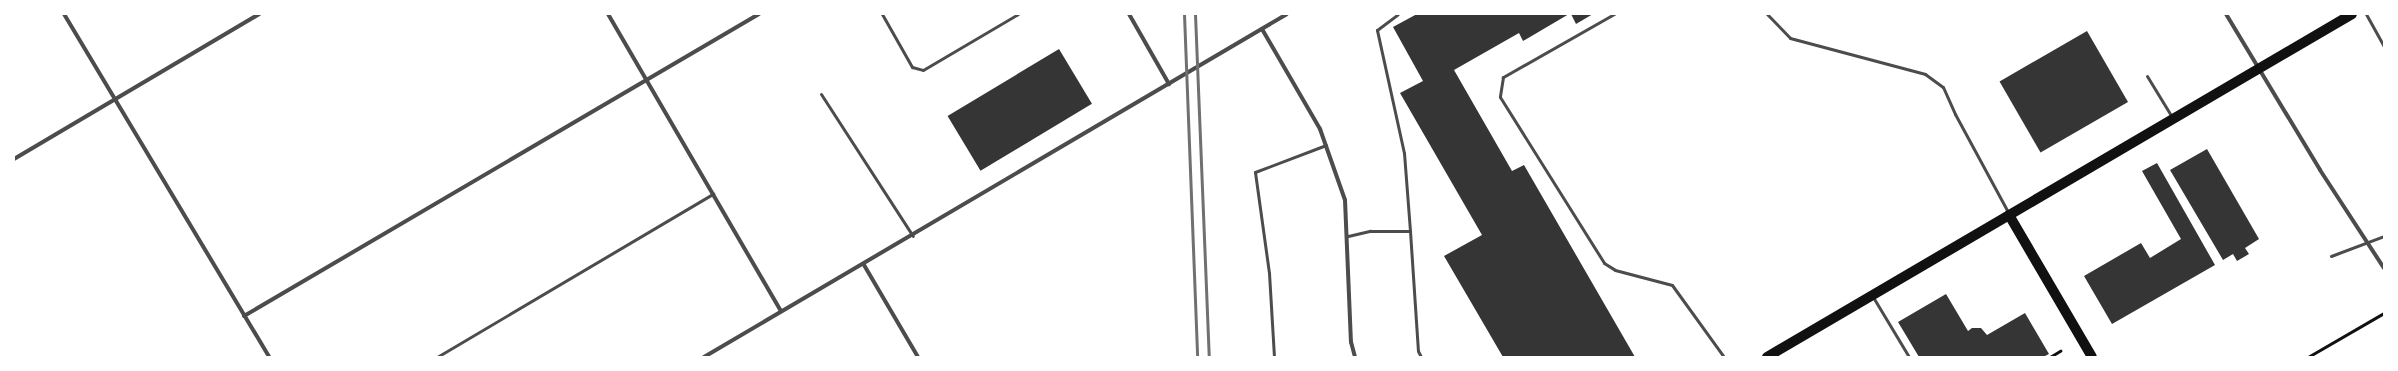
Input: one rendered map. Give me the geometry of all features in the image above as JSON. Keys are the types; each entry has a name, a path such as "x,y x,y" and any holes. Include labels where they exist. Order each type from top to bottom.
{"main road":[{"path":"1767,357 2352,14"},
{"path":"2010,215 2092,357"}],"street":[{"path":"64,14 114,100 269,357"},
{"path":"14,159 259,14"},
{"path":"608,14 781,312"},
{"path":"244,316 759,14"},
{"path":"1129,14 1169,84"},
{"path":"704,357 864,265 1287,14"},
{"path":"2226,14 2384,268"},
{"path":"1262,30 1320,129 1345,200 1348,236 1351,342 1354,357"},
{"path":"864,265 918,357"}],"lane":[{"path":"882,14 912,67 923,70 1018,14"},
{"path":"1398,14 1377,30 1404,153 1418,351 1421,357"},
{"path":"1614,14 1503,77 1500,97 1604,263 1615,270 1672,285 1724,357"},
{"path":"1767,14 1790,38 1925,74 1943,87 1954,114 2010,215"},
{"path":"2366,14 2384,47"},
{"path":"2148,76 2174,119"},
{"path":"821,94 913,236"},
{"path":"1274,357 1269,273 1255,172 1326,145"},
{"path":"437,357 713,194"},
{"path":"1348,236 1370,231 1410,232"},
{"path":"2331,256 2368,244 2384,236"},
{"path":"1872,296 1909,357"}],"path":[{"path":"2308,357 2384,313"},
{"path":"2050,357 2060,351"}],"building":[{"path":"1417,14 1569,14 1523,41 1519,33 1454,70 1512,171 1524,165 1635,357 1503,357 1444,256 1482,235 1400,93 1423,81 1393,27"},
{"path":"1571,14 1593,14 1576,24"},
{"path":"2087,31 2128,102 2041,153 2000,82"},
{"path":"1059,49 1092,104 981,171 948,116"},
{"path":"2207,149 2259,239 2245,248 2249,254 2237,261 2233,254 2223,260 2170,170"},
{"path":"2157,163 2215,265 2112,324 2084,276 2141,243 2150,258 2181,239 2142,171"},
{"path":"1946,294 1968,331 1972,328 1981,328 1987,335 2025,313 2049,354 2043,357 1919,357 1898,322"}],"railway":[{"path":"1184,14 1197,357"},
{"path":"1195,14 1209,357"}]}
